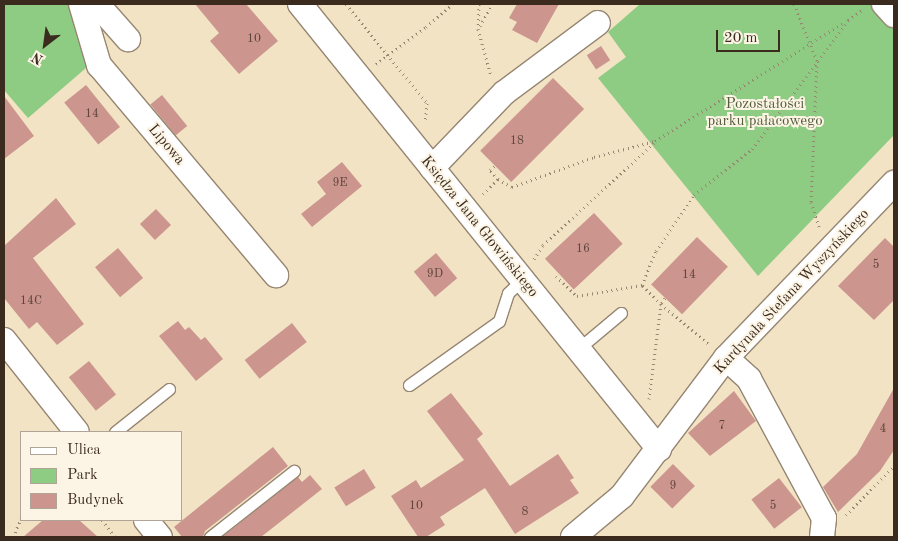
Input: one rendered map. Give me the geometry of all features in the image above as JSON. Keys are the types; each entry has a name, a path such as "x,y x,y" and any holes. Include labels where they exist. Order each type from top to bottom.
{"street":[{"name":"Lipowa","path":"81,4 99,65 276,275"},
{"path":"97,4 128,39"},
{"name":"Księdza Jana Głowińskiego","path":"300,4 659,449"},
{"path":"884,4 894,15"},
{"path":"432,168 504,93 598,23"},
{"name":"Kardynała Stefana Wyszyńskiego","path":"572,537 622,496 726,358 894,182"},
{"path":"4,340 76,431"},
{"path":"726,358 749,379 824,518 822,537"},
{"path":"147,521 160,537"}],"lane":[{"path":"409,385 499,321 508,293 522,280"},
{"path":"578,349 621,313"},
{"path":"116,431 169,389"},
{"path":"210,537 294,471"}],"path":[{"path":"346,4 427,103 425,124"},
{"path":"358,77 452,4"},
{"path":"479,4 478,29 488,73 504,93"},
{"path":"478,29 492,4"},
{"path":"794,4 817,61 810,202 828,252"},
{"path":"522,280 542,245 655,141 848,20 870,4"},
{"path":"642,285 656,251 694,195 752,149 848,20"},
{"path":"495,166 490,170 498,179 512,187 594,157 655,141"},
{"path":"466,211 498,179"},
{"path":"556,276 577,296 642,285"},
{"path":"642,285 661,304 726,358"},
{"path":"634,418 648,408 661,304 665,298"},
{"path":"843,518 894,468"},
{"path":"13,537 20,521"},
{"path":"103,521 115,537"}],"green space":[{"path":"4,4 81,4 93,17 86,68 28,118 4,90"},
{"name":"Pozostałości parku pałacowego","path":"640,4 874,4 894,27 894,135 758,276 598,78 626,57 608,32"}],"building":[{"path":"195,4 246,4 278,41 239,74 210,41 219,33"},
{"path":"517,4 559,4 537,43 512,30 517,22 509,18"},
{"path":"601,46 610,60 596,70 587,55"},
{"path":"553,78 584,109 511,182 480,151"},
{"path":"86,85 120,127 98,145 64,103"},
{"path":"162,95 187,126 176,136 150,104"},
{"path":"4,96 34,136 4,159"},
{"path":"342,162 362,186 312,227 301,214 326,194 317,182"},
{"path":"56,198 76,224 33,258 84,324 57,345 37,322 29,329 4,298 4,246"},
{"path":"156,209 171,225 155,240 140,224"},
{"path":"594,213 623,244 574,289 545,259"},
{"path":"697,237 728,267 682,314 651,284"},
{"path":"885,238 894,247 894,300 874,320 838,286"},
{"path":"118,248 143,278 120,297 95,267"},
{"path":"436,253 457,278 435,297 414,272"},
{"path":"178,321 185,330 189,327 201,340 205,337 223,359 196,381 159,336"},
{"path":"292,323 307,342 259,379 245,360"},
{"path":"89,361 116,394 96,411 69,377"},
{"path":"894,388 894,450 880,471 838,512 823,487 857,454"},
{"path":"734,391 756,421 710,456 688,433"},
{"path":"451,393 483,434 477,439 510,486 558,454 574,478 570,480 579,493 515,534 485,488 440,517 445,525 426,537 418,537 391,496 416,480 421,488 464,460 427,411"},
{"path":"273,447 288,466 205,531 203,537 182,537 174,527"},
{"path":"673,464 695,486 672,509 650,487"},
{"path":"364,469 376,488 346,506 334,488"},
{"path":"310,475 322,489 261,537 222,537 298,477 302,482"},
{"path":"779,478 802,507 774,529 751,500"},
{"path":"42,521 80,521 98,537 23,537"}]}
